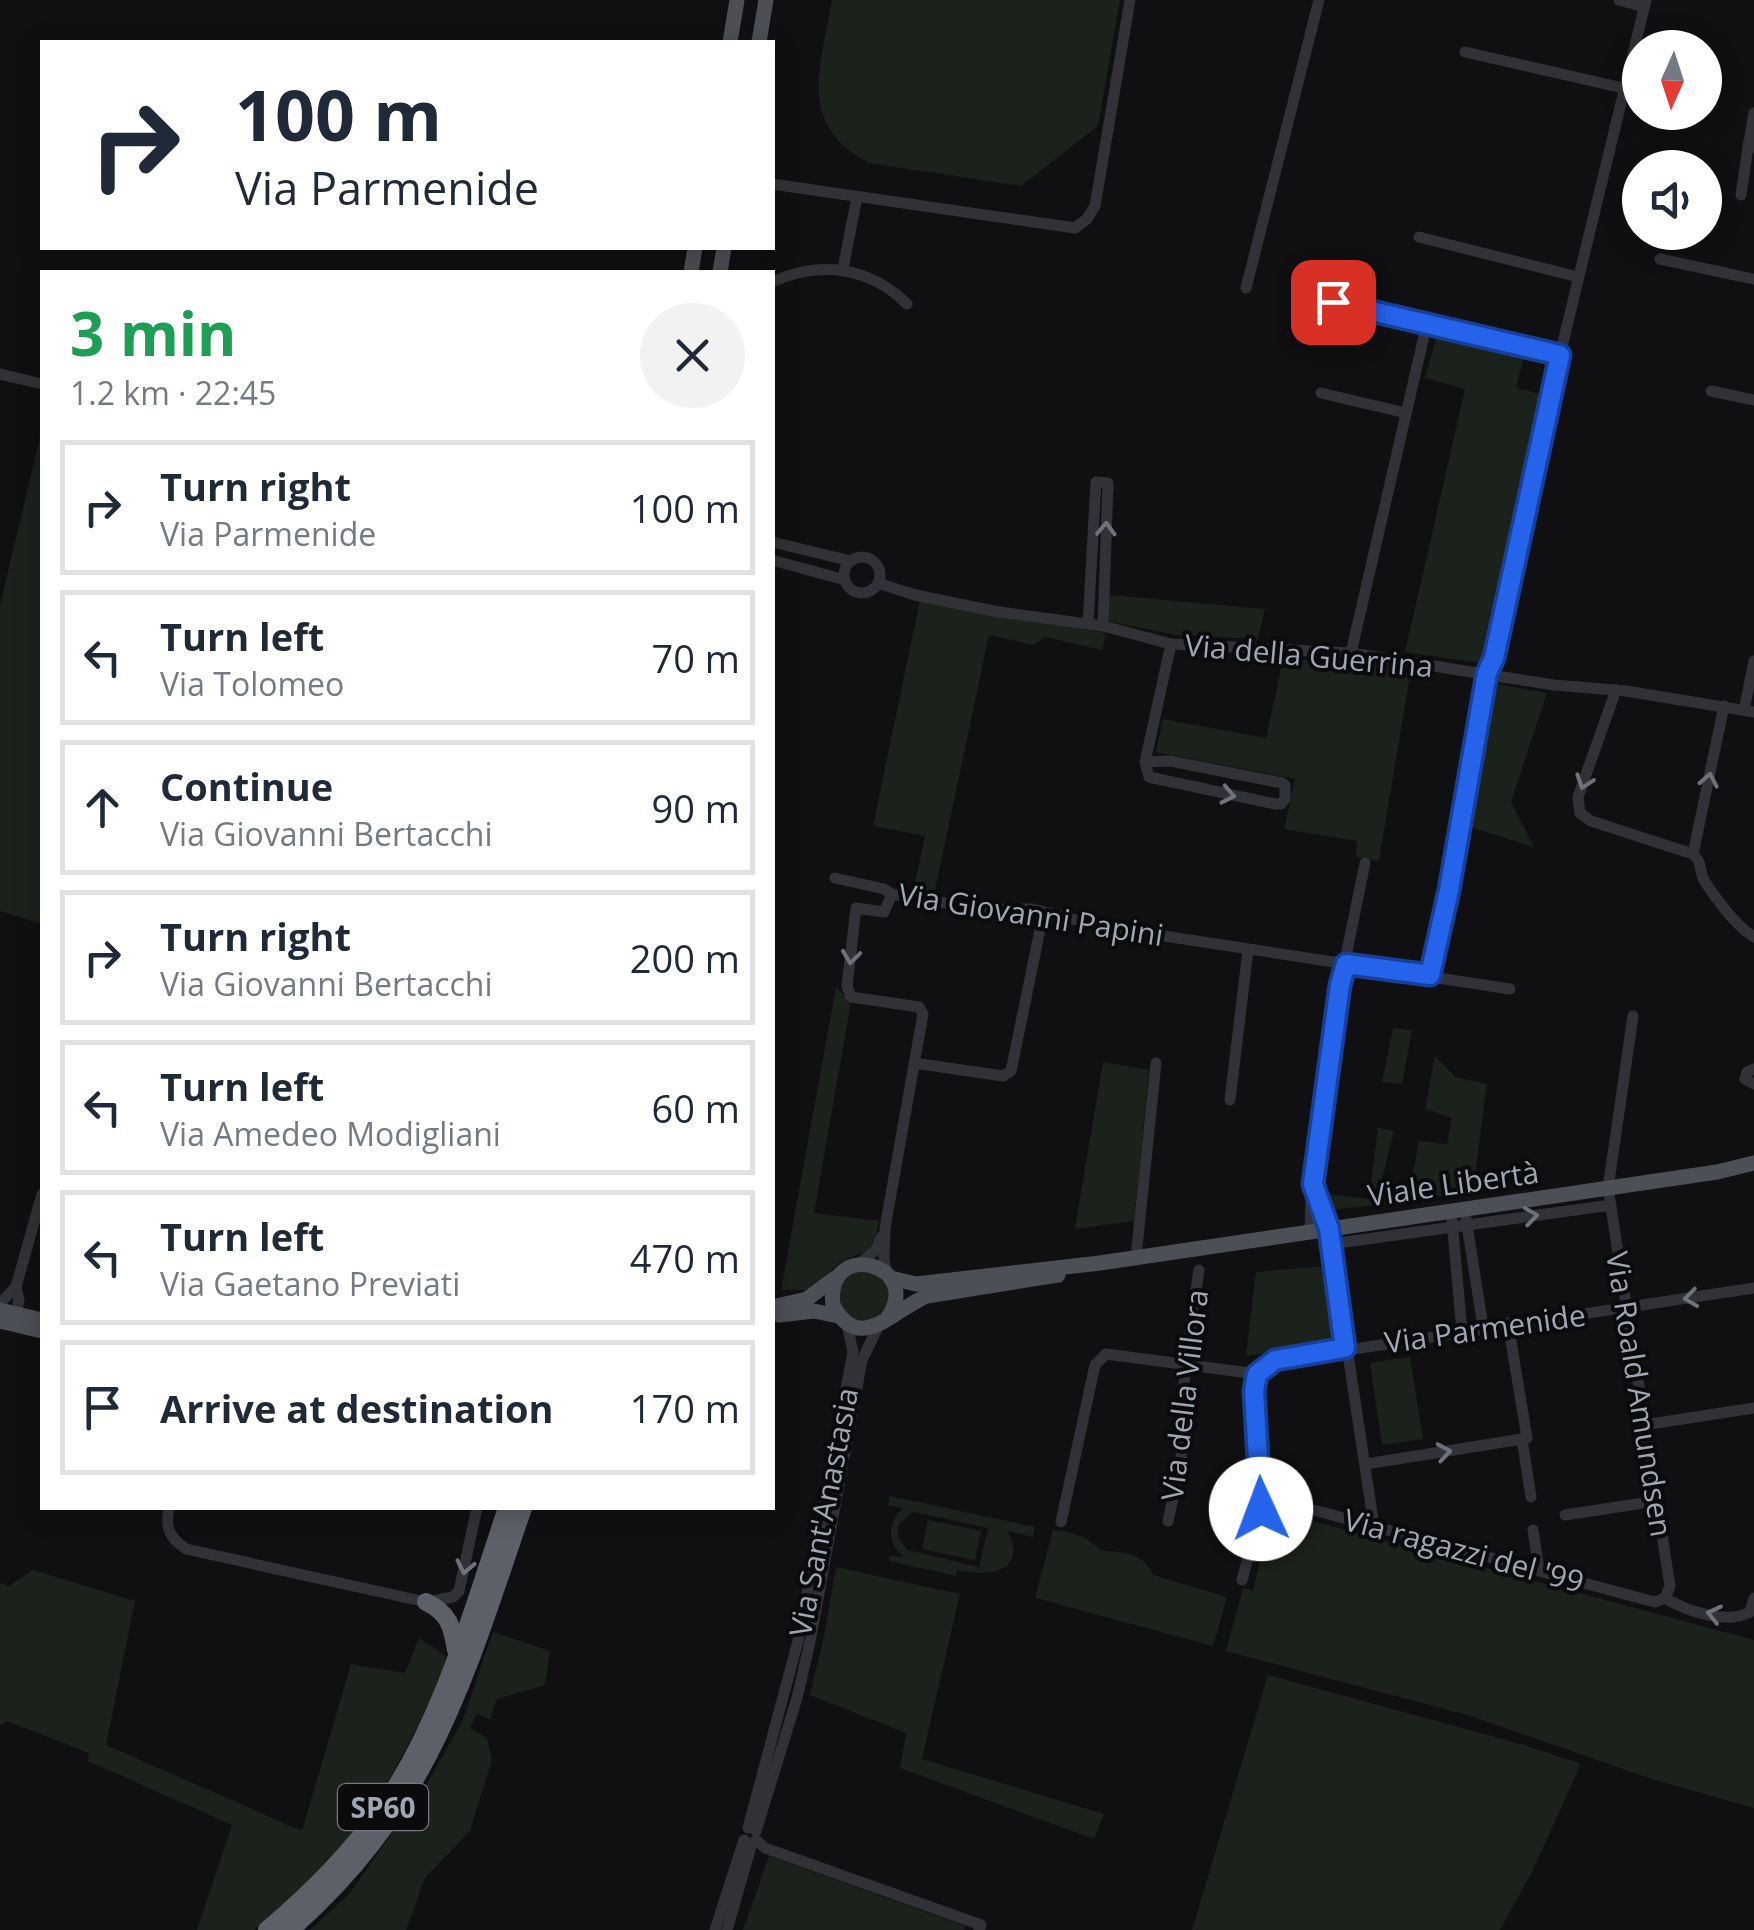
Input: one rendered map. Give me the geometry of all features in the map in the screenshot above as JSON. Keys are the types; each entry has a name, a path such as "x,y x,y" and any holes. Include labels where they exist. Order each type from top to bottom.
{"highway":[{"name":"SP60","path":"267,1930 332,1872 386,1803 440,1699 506,1510"},
{"name":"SP60","path":"290,1930 368,1849 430,1757 456,1702 522,1510"},
{"path":"426,1602 441,1609 452,1625 457,1656"}],"main road":[{"path":"730,40 737,0"},
{"path":"759,40 766,0"},
{"name":"Viale Libertà","path":"889,1276 916,1284 1100,1263 1310,1232 1330,1237 1610,1197 1754,1163"},
{"name":"Viale Libertà","path":"1718,1172 1754,1172"},
{"name":"Viale Libertà","path":"883,1322 927,1296 1058,1275 1100,1263"},
{"path":"775,1306 818,1294 842,1272 859,1264 874,1265 889,1276 896,1299 883,1322 863,1328 810,1311 775,1316"},
{"path":"842,1272 831,1294 843,1320"},
{"path":"5,1309 40,1319"},
{"path":"0,1321 40,1331"}],"street":[{"path":"775,184 1066,228 1080,225 1095,206 1130,0"},
{"path":"1246,288 1319,0"},
{"path":"1619,0 1645,3 1638,30"},
{"path":"1466,52 1622,88"},
{"path":"1430,975 1487,673 1494,658 1622,92"},
{"path":"1741,195 1754,112"},
{"path":"843,269 857,197"},
{"path":"1419,237 1578,277"},
{"path":"1660,259 1754,279"},
{"path":"775,281 796,271 843,269 882,282 907,304"},
{"path":"1328,314 1331,304 1336,302 1560,355"},
{"path":"1351,653 1427,323"},
{"path":"0,374 40,384"},
{"path":"1711,390 1754,400"},
{"path":"1320,393 1406,413"},
{"path":"1088,624 1096,482 1108,484 1103,626"},
{"path":"775,543 847,569 857,593 869,592 878,583 879,571 872,561 861,558 847,569 775,560"},
{"path":"775,551 847,569"},
{"name":"Via della Guerrina","path":"878,583 916,595 999,612 1103,626 1172,644 1351,653 1749,711 1754,661"},
{"path":"1146,762 1170,761 1282,783 1285,799 1275,804 1148,777 1146,762 1172,644"},
{"path":"1616,690 1578,797 1580,813 1693,854 1700,862 1702,878 1743,930 1754,936"},
{"path":"1693,854 1724,706"},
{"path":"1310,1232 1340,985 1365,862"},
{"name":"Via Giovanni Papini","path":"836,878 892,894 980,909 1033,909 1099,926 1510,989"},
{"path":"889,1276 884,1228 923,1014 918,1007 852,996 848,992 856,908 884,912 892,894"},
{"path":"914,1062 990,1075 1004,1076 1010,1070 1041,925"},
{"path":"1230,1100 1248,950"},
{"name":"Via Roald Amundsen","path":"1633,1016 1610,1197 1670,1586 1665,1598"},
{"path":"1136,1258 1156,1062"},
{"path":"1754,1069 1745,1078 1754,1084"},
{"path":"1313,1184 1330,1237 1374,1526"},
{"path":"5,1309 16,1287 40,1201"},
{"path":"1459,1218 1484,1327"},
{"path":"1459,1218 1462,1330"},
{"path":"859,1264 876,1249 884,1228"},
{"name":"Via della Villora","path":"1168,1521 1180,1463 1185,1364 1199,1270"},
{"path":"5,1309 20,1300 16,1287"},
{"name":"Via Parmenide","path":"1257,1374 1275,1360 1754,1288"},
{"name":"Via Sant'Anastasia","path":"790,1700 854,1352 843,1320"},
{"name":"Via Sant'Anastasia","path":"790,1700 864,1354 883,1322"},
{"path":"1366,1464 1527,1438 1508,1324"},
{"path":"1060,1522 1099,1359 1106,1354 1119,1355 1257,1374 1254,1391 1262,1496 1242,1580"},
{"path":"1644,1425 1754,1408"},
{"path":"1522,1439 1531,1497"},
{"name":"Via ragazzi del '99","path":"1262,1496 1656,1602 1665,1598 1677,1606 1740,1618 1750,1612 1754,1598"},
{"path":"1564,1514 1656,1500"},
{"path":"169,1510 168,1531 186,1549 426,1602 453,1597 459,1590 477,1510"},
{"path":"1533,1530 1539,1570"},
{"path":"727,1930 790,1700"},
{"path":"715,1930 751,1836"},
{"path":"751,1836 765,1848 981,1925 979,1930"}],"shaded area":[{"path":"832,0 1120,0 1098,126 1021,186 869,163 846,148 830,130 822,112 819,71"},
{"path":"1437,335 1524,355 1516,388 1542,394 1482,663 1405,652 1465,389 1425,378"},
{"path":"40,437 40,923 0,911 0,605"},
{"path":"1109,595 1265,609 1258,639 1177,635 1111,622"},
{"path":"920,600 1106,633 1102,650 1045,637 1033,645 989,635 934,895 913,892 925,836 873,826"},
{"path":"1283,660 1350,660 1411,670 1379,861 1356,857 1357,841 1284,829 1295,779 1156,752 1163,719 1266,738"},
{"path":"1498,684 1547,693 1511,802 1534,847 1470,827"},
{"path":"836,987 851,1002 814,1213 879,1221 872,1249 840,1262 810,1290 781,1290"},
{"path":"1393,1028 1412,1030 1402,1084 1382,1082"},
{"path":"1435,1056 1455,1077 1487,1084 1473,1191 1408,1200 1419,1141 1447,1144 1452,1118 1425,1109"},
{"path":"1103,1062 1149,1070 1134,1221 1075,1229"},
{"path":"1378,1128 1394,1131 1382,1179 1406,1185 1402,1202 1328,1210 1320,1193 1369,1199"},
{"path":"1328,1266 1336,1342 1246,1356 1256,1272"},
{"path":"864,1271 882,1278 889,1296 882,1314 864,1321 846,1314 839,1296 846,1278"},
{"path":"1410,1357 1423,1439 1382,1445 1370,1363"},
{"path":"890,1496 1035,1527 1033,1537 1008,1531 1013,1556 1001,1569 980,1573 957,1570 956,1576 889,1561 890,1556 904,1557 894,1546 891,1533 903,1508 888,1505","holes":["913,1512 988,1528 979,1567 907,1550 898,1537 898,1525"]},
{"path":"1272,1510 1754,1640 1754,1808 1652,1779 1471,1716 1226,1651 1243,1588 1253,1591"},
{"path":"928,1520 981,1531 975,1560 922,1549"},
{"path":"1053,1530 1079,1535 1100,1550 1138,1557 1153,1575 1227,1597 1213,1646 1035,1598"},
{"path":"836,1567 960,1594 922,1759 1104,1814 1094,1839 900,1768 906,1733 810,1695"},
{"path":"33,1570 135,1601 106,1745 302,1831 351,1664 405,1673 419,1638 446,1656 440,1683 382,1794 352,1838 313,1880 254,1930 197,1930 232,1825 88,1761 89,1753 7,1721 0,1725 0,1583 9,1586"},
{"path":"493,1632 550,1651 545,1685 497,1699 490,1719 477,1714 470,1728 487,1738 492,1760 470,1831 425,1878 406,1930 310,1930 350,1893 428,1782 462,1722"},
{"path":"1268,1675 1581,1764 1532,1872 1500,1930 1192,1930"},
{"path":"769,1856 965,1926 964,1930 743,1930"}],"route":[{"path":"1261,1509 1254,1391 1257,1374 1275,1360 1345,1348 1329,1229 1313,1184 1340,985 1346,964 1430,975 1487,673 1494,658 1560,355 1333,302"}]}
